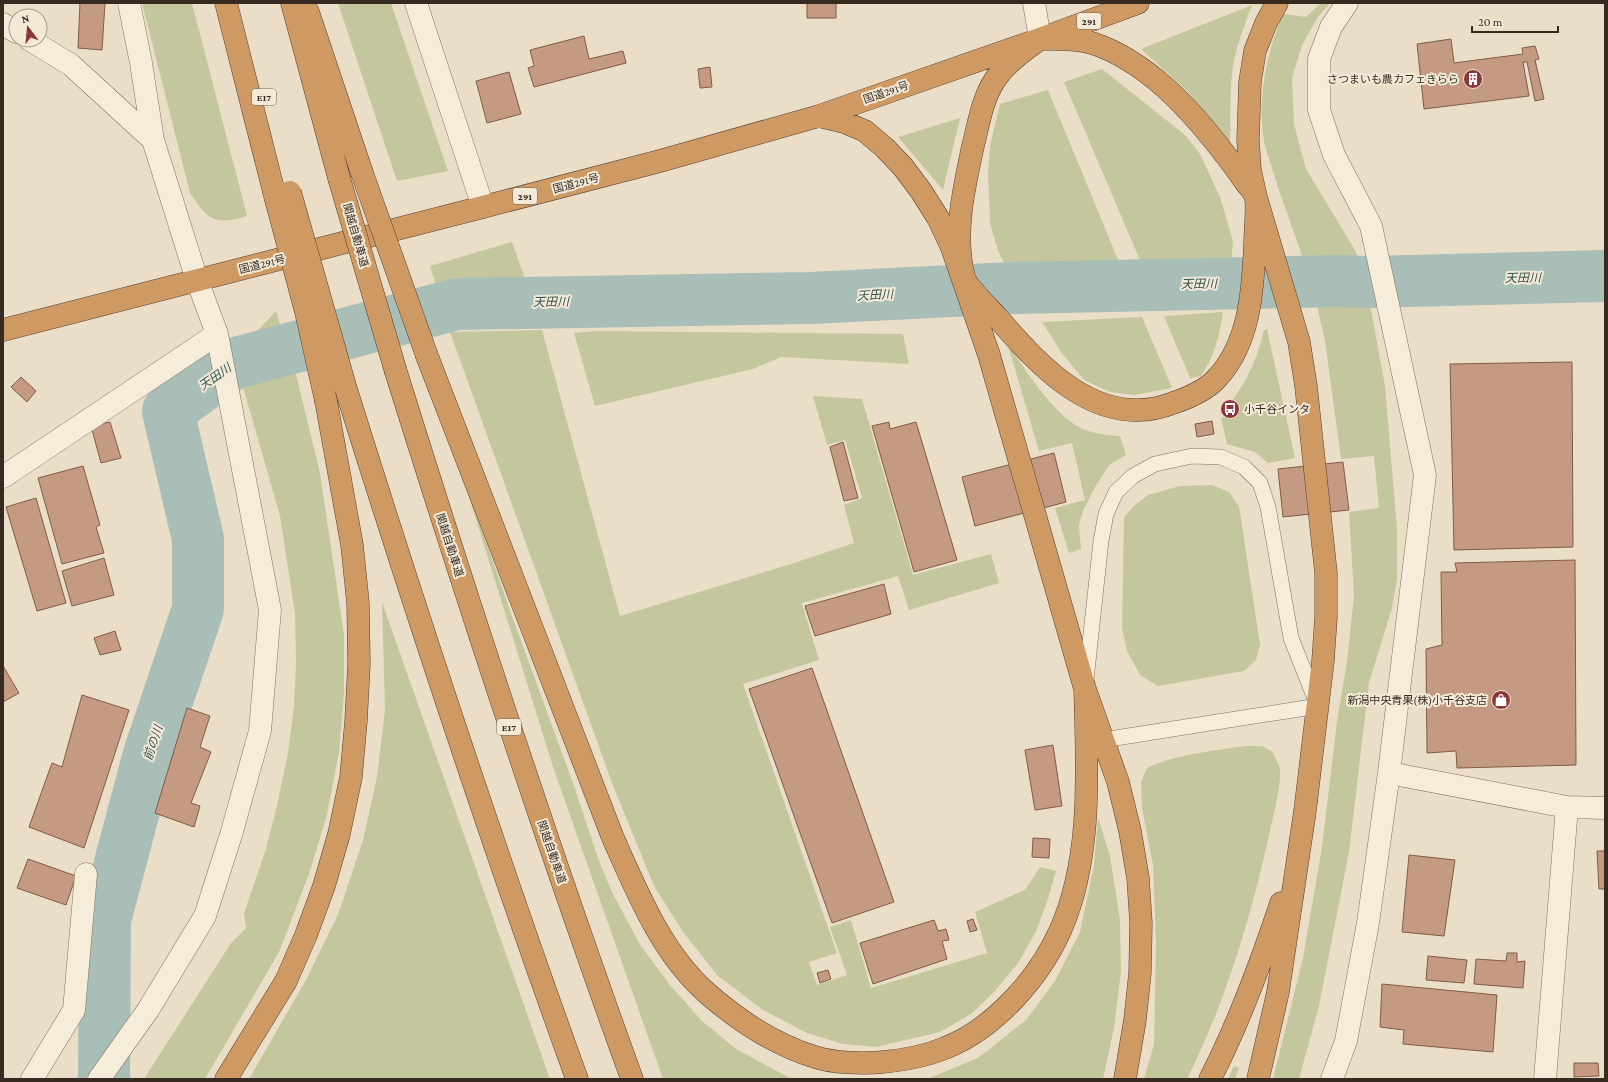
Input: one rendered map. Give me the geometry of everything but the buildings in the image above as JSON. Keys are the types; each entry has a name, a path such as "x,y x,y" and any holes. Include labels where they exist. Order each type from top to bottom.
{"highway":[{"path":"226,3 282,194 469,772 577,1079"},
{"name":"E17","path":"238,3 282,194"},
{"name":"関越自動車道","path":"292,3 339,178 396,372 447,536 516,746 602,997 632,1079"},
{"path":"305,3 361,170 427,356 613,838 632,882 654,926 679,962 707,994 742,1021 778,1042 816,1058 863,1064 906,1059 946,1048 981,1029 1011,1002 1038,970 1060,931 1074,890 1083,843 1087,796 1085,689"},
{"name":"国道291号","path":"3,330 660,161 819,116 1040,39 1138,3"},
{"path":"1258,1079 1278,992 1305,811 1323,662 1326,573 1306,386 1299,342 1256,197 1250,170 1248,140 1250,82 1255,51 1266,23 1278,3"},
{"path":"1040,39 1068,39 1091,43 1112,51 1131,62 1159,83 1186,109 1210,135 1256,197 1254,260 1250,301 1243,333 1233,357 1217,379 1193,395 1169,405 1140,410 1113,408 1087,398 1061,382 1037,361 964,280 960,255 962,205 980,117 988,94 999,74 1014,58 1040,39"},
{"path":"819,116 844,122 865,131 885,148 903,167 921,191 938,218 952,248 988,355 1085,689 1118,782 1130,831 1138,878 1141,916 1139,981 1135,1020 1125,1079"},
{"path":"226,1079 286,981 306,935 324,886 339,834 351,777 356,721 359,671 358,603 352,545 326,401 282,194"},
{"path":"1210,1079 1240,1015 1266,948 1286,887 1305,811"}],"street":[{"path":"99,1079 148,1010 205,916 231,835 260,731 270,610 218,334 198,280 153,140 141,63 129,3"},
{"path":"416,3 483,207"},
{"path":"1034,3 1040,39"},
{"path":"1332,1079 1346,1041 1368,923 1389,773 1425,474 1371,226 1334,155 1319,110 1319,59 1331,26 1348,3"},
{"path":"43,48 71,65 153,140"},
{"path":"3,477 218,334"},
{"path":"1389,773 1567,807 1605,808"},
{"path":"1545,1079 1567,807"},
{"path":"32,1079 74,1010 86,874"}],"lane":[{"path":"1085,689 1100,541 1106,514 1116,492 1133,476 1155,464 1192,456 1221,457 1244,467 1260,483 1268,507 1291,638 1318,706 1103,740"}],"green space":[{"path":"142,3 192,3 247,216 227,220 213,218 202,209 190,193"},
{"path":"338,3 391,3 448,171 397,181"},
{"path":"1321,3 1330,3 1318,17 1302,45 1292,78 1294,124 1306,169 1355,250 1363,275 1308,277 1300,249 1275,179 1264,139 1262,120 1263,89 1268,58 1277,28 1283,14 1306,17"},
{"path":"1252,5 1240,40 1232,71 1230,142 1187,91 1141,49"},
{"path":"1102,69 1185,135 1200,154 1220,197 1233,241 1230,278 1148,279 1064,82"},
{"path":"1048,90 1126,279 1013,281 998,251 990,223 988,171 990,146 1000,104"},
{"path":"960,118 943,190 898,137"},
{"path":"512,242 531,296 440,298 430,266"},
{"path":"1370,304 1385,386 1397,529 1397,579 1392,608 1369,683 1349,852 1319,1006 1299,1079 1273,1079 1303,958 1322,847 1337,721 1347,661 1354,596 1349,512 1379,508 1374,456 1341,459 1325,341 1317,306"},
{"path":"276,311 285,342 271,346 260,333 251,343 259,352 238,359 236,354"},
{"path":"1223,312 1218,337 1206,369 1201,376 1190,378 1164,316"},
{"path":"1142,317 1172,388 1135,395 1110,392 1084,380 1061,352 1042,322"},
{"path":"1267,329 1295,458 1268,463 1255,452 1227,444 1221,418 1236,414 1233,399 1248,375 1256,357 1264,330"},
{"path":"542,330 620,616 791,564 854,543 844,505 862,498 845,440 827,445 813,396 862,399 913,575 991,554 999,583 909,610 898,576 802,603 819,660 743,684 837,953 809,962 817,985 847,975 830,927 851,920 871,988 987,953 975,912 1025,890 1040,867 1056,871 1048,899 1036,931 1019,962 993,993 971,1014 940,1032 876,1047 843,1044 807,1033 763,1010 718,976 683,932 654,886 612,783 450,332"},
{"path":"596,331 903,334 909,364 781,357 753,369 595,406 574,333"},
{"path":"1009,349 1011,349 1048,399 1065,417 1079,427 1090,431 1120,436 1126,455 1109,465 1095,487 1083,511 1079,525 1081,549 1069,553 1055,508 1085,500 1072,443 1039,451"},
{"path":"294,366 320,473 344,635 344,692 339,752 327,815 309,874 279,952 205,1079 144,1079 231,943 246,928 244,913 265,852 276,810 288,753 294,705 296,663 295,614 280,516 243,387 265,373"},
{"path":"460,468 574,786 600,864 613,894 639,943 670,985 702,1021 736,1049 788,1077 797,1079 663,1079 554,770"},
{"path":"1212,485 1229,492 1239,506 1260,644 1256,660 1244,671 1158,686 1140,675 1127,651 1122,628 1124,517 1134,506 1148,495 1180,486"},
{"path":"382,602 550,1079 249,1079 306,980 339,912 363,840 377,777 385,710"},
{"path":"1246,746 1262,746 1273,752 1280,769 1280,777 1273,820 1262,866 1236,960 1201,1050 1187,1079 1144,1079 1154,1044 1156,943 1153,865 1142,808 1141,782 1147,768 1170,759"},
{"path":"1098,817 1110,856 1120,920 1121,971 1114,1028 1103,1079 924,1079 978,1058 1026,1020 1055,981 1080,932 1094,865"},
{"path":"1234,1066 1239,1068 1235,1079 1228,1079"}],"waterway":[{"name":"天田川","path":"104,1079 105,920 149,754 198,609 198,539 168,411 232,364 457,304 811,298 1012,288 1336,281 1369,282 1605,276"}],"place":[{"name":"さつまいも農カフェきらら","path":"1473,79"},
{"name":"小千谷インタ","path":"1230,409"},
{"name":"新潟中央青果(株)小千谷支店","path":"1501,700"}],"water label":[{"name":"前の川","path":"153,743"}]}
